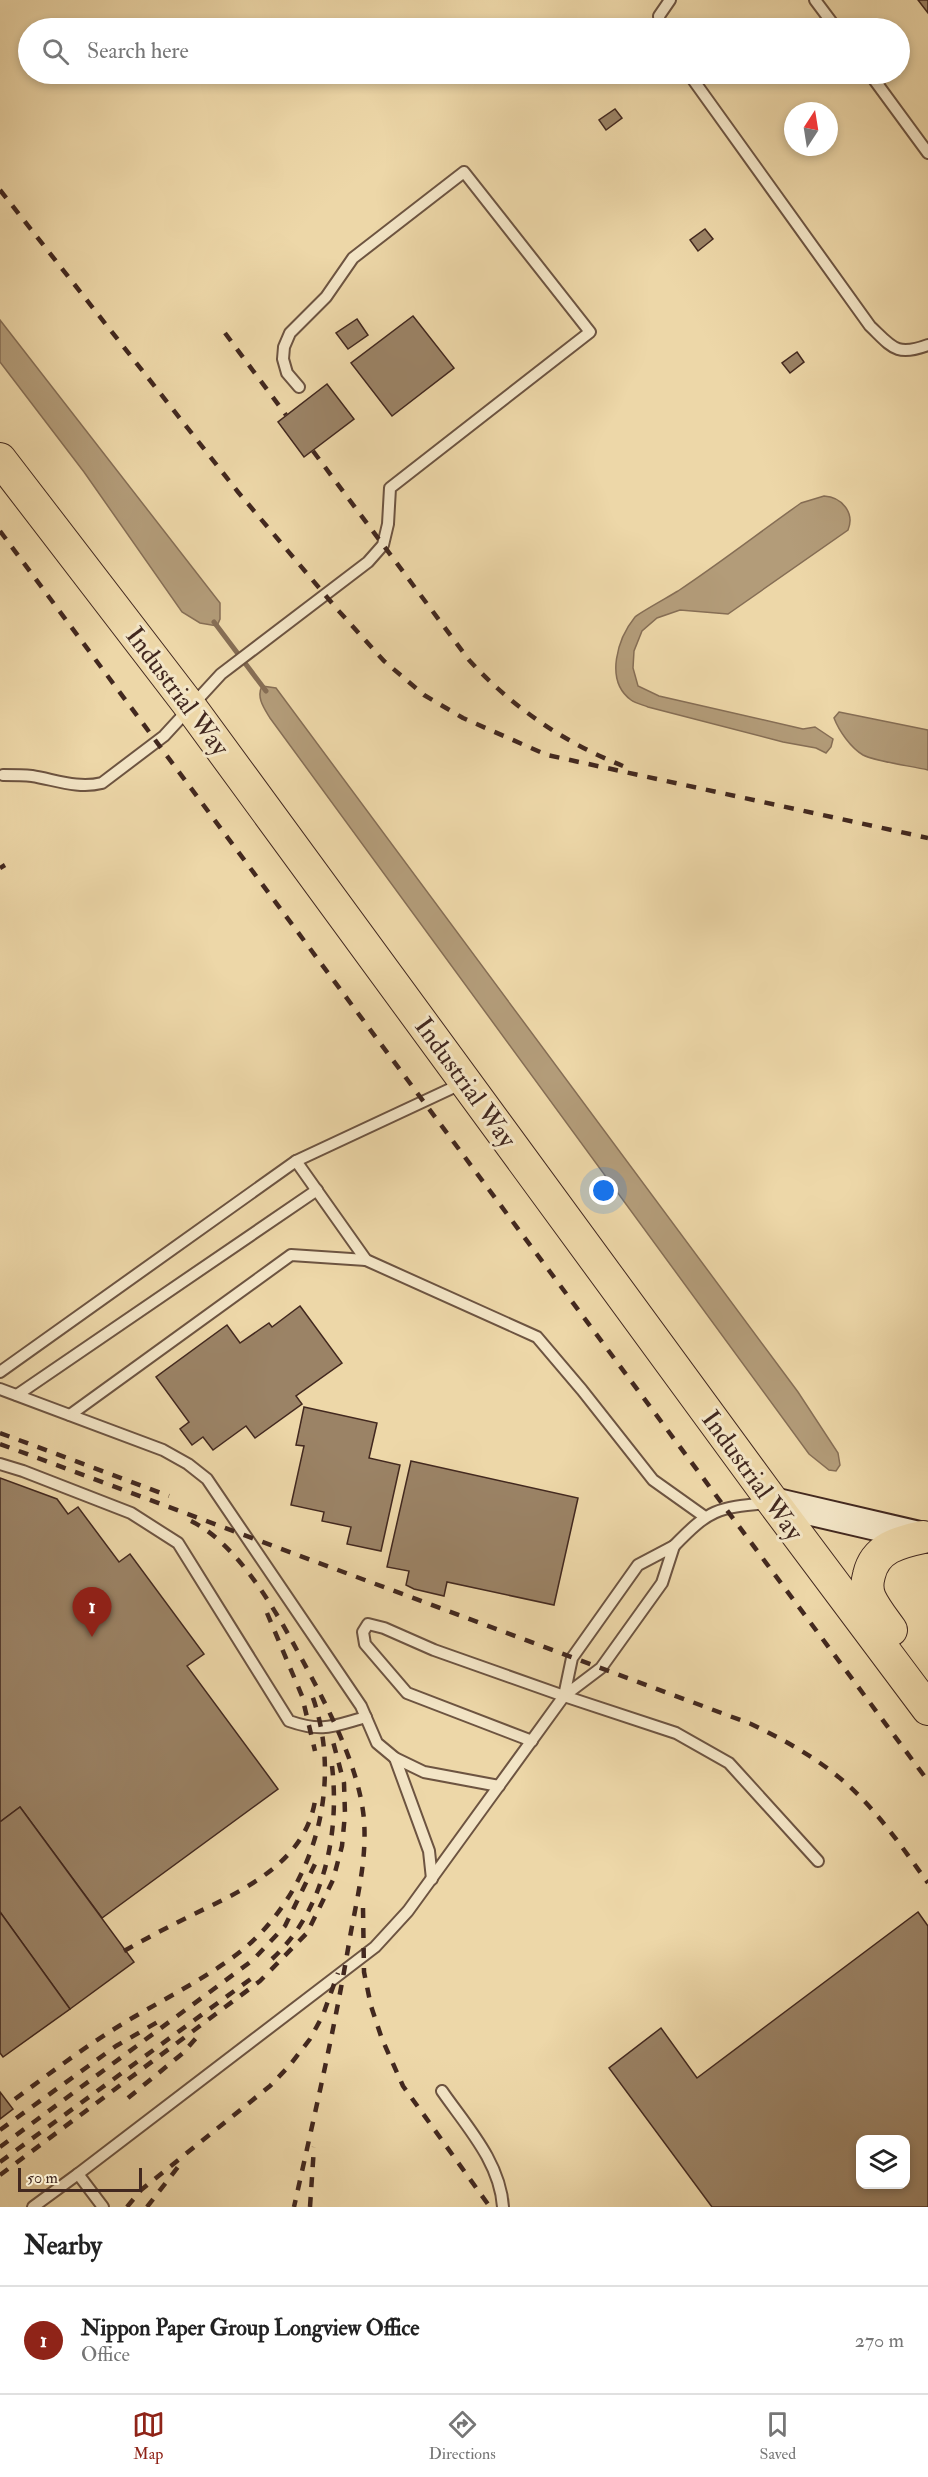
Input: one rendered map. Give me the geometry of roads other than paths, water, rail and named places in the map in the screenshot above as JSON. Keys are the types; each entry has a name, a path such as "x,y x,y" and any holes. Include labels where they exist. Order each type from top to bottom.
{"main road":[{"name":"Industrial Way","path":"0,459 192,709 773,1502 928,1709"},
{"path":"773,1502 925,1538"},
{"path":"896,1667 900,1643 869,1596 867,1582 874,1562 888,1547 925,1538"}],"lane":[{"path":"659,18 670,0"},
{"path":"815,0 828,18"},
{"path":"696,84 870,326 892,348 910,352 928,345"},
{"path":"877,84 927,151"},
{"path":"3,775 29,776 84,786 102,783 164,736 192,709 221,674 368,562 383,545 388,525 390,488 590,332 464,172 353,258 326,297 290,333 284,347 283,360 288,373 299,387"},
{"path":"0,1372 296,1161 466,1082"},
{"path":"296,1161 366,1260"},
{"path":"17,1395 317,1190"},
{"path":"70,1415 291,1255 366,1260 537,1337 582,1389 653,1480 705,1517"},
{"path":"0,1389 163,1450 188,1464 207,1479 361,1706 377,1743 395,1758 424,1772 499,1786"},
{"path":"0,1464 23,1470 131,1513 178,1543 289,1721 310,1729 320,1729 366,1717"},
{"path":"564,1696 572,1658 638,1564 674,1546 705,1517 725,1507 773,1502"},
{"path":"33,2207 375,1947 408,1911 564,1696 601,1668 662,1583 674,1546"},
{"path":"532,1741 407,1693 365,1644 363,1632 368,1624 384,1628 434,1650 676,1733 729,1763 818,1861"},
{"path":"395,1758 429,1851 432,1879"},
{"path":"442,2091 490,2159 498,2177 503,2207"},
{"path":"78,2174 103,2207"}],"waterway":[{"path":"214,622 266,691"}],"railway":[{"path":"0,190 238,492 384,661 424,695 463,718 547,755 928,838"},
{"path":"225,333 286,415"},
{"path":"313,451 469,660 503,693 540,722 580,746 623,766"},
{"path":"0,531 928,1781"},
{"path":"0,868 5,865"},
{"path":"0,1433 169,1496"},
{"path":"0,1444 751,1724 802,1751 845,1783 884,1823 928,1883"},
{"path":"191,1521 222,1543 236,1558 262,1591 283,1625 337,1728 355,1774 361,1798 365,1835 363,1864 331,2039 294,2207"},
{"path":"267,1613 302,1696 315,1751"},
{"path":"15,2099 106,2034 232,1958 260,1934 284,1905 302,1872 315,1837 323,1800 325,1763 321,1726 310,1690"},
{"path":"0,2175 260,1981 307,1933 333,1880 342,1846 345,1814 344,1783 331,1734"},
{"path":"272,1959 290,1940 304,1918 316,1895 324,1870 333,1818 332,1766"},
{"path":"124,1951 234,1894 272,1869 302,1837 311,1816 316,1793"},
{"path":"0,2147 253,1960 285,1926 315,1864"},
{"path":"363,1908 364,1972 371,2006 382,2039 403,2086 490,2207"},
{"path":"127,2207 141,2190 270,2086 290,2065 310,2039 323,2015 338,1973"},
{"path":"0,2162 252,1978"},
{"path":"0,2130 116,2046 161,2020"},
{"path":"128,2098 183,2053 197,2037"},
{"path":"310,2207 314,2147"},
{"path":"147,2207 178,2167"}],"place":[{"name":"Nippon Paper Group Longview Office","path":"92,1637"}]}
